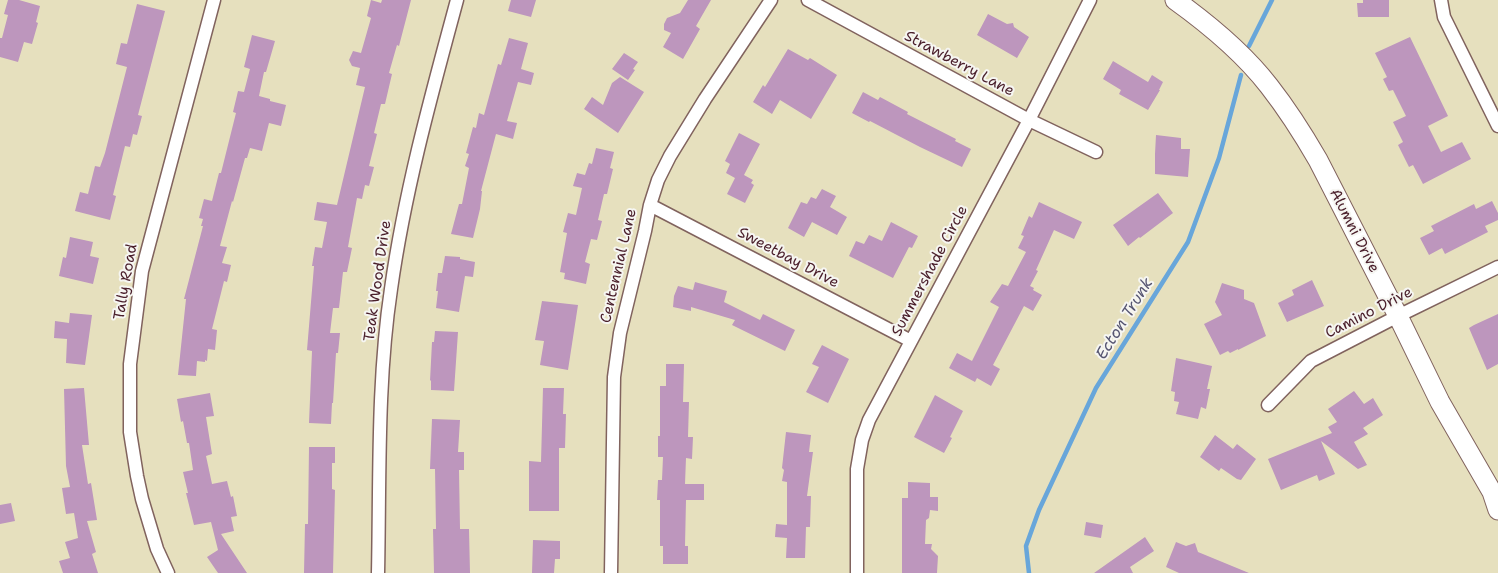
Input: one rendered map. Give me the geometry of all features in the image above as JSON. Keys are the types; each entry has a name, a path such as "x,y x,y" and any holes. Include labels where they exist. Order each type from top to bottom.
{"main road":[{"name":"Alumni Drive","path":"1175,0 1216,32 1251,65 1268,84 1291,116 1318,160 1440,402 1495,494 1498,510"}],"street":[{"name":"Tally Road","path":"168,573 157,549 137,476 130,432 130,364 142,272 214,0"},
{"name":"Teak Wood Drive","path":"378,573 382,390 390,290 405,202 416,152 457,0"},
{"name":"Centennial Lane","path":"611,573 614,377 620,333 650,205 658,180 670,156 770,0"},
{"name":"Strawberry Lane","path":"808,0 1029,120 1096,152"},
{"name":"Summershade Circle","path":"857,573 857,469 862,440 870,420 1029,120 1090,0"},
{"path":"1441,0 1444,17 1498,126"},
{"name":"Sweetbay Drive","path":"650,205 911,341"},
{"name":"Camino Drive","path":"1268,405 1311,361 1498,267"}],"building":[{"path":"8,0 19,0 40,6 36,22 38,23 32,44 24,42 18,62 0,57 0,38 2,38 8,15 4,14"},
{"path":"371,0 381,3 382,0 411,0 399,46 397,45 389,73 392,74 385,104 381,104 374,133 377,134 369,166 374,167 369,186 365,185 362,199 357,198 348,247 352,248 347,272 343,272 339,308 333,308 330,333 340,333 338,353 336,353 331,424 309,423 312,351 307,350 314,266 312,266 315,247 322,248 327,222 314,220 317,202 337,205 365,87 356,85 360,68 352,66 349,60 353,51 361,53 371,18 367,16"},
{"path":"511,0 536,0 531,17 508,11"},
{"path":"688,0 711,0 696,26 700,29 683,59 663,47 671,33 664,30 664,24 667,18 680,13"},
{"path":"1363,0 1389,0 1389,17 1358,17 1357,3 1363,3"},
{"path":"137,4 165,11 138,115 142,116 137,135 133,134 130,147 125,146 113,195 116,196 110,220 75,211 80,192 88,194 95,166 100,167 105,153 127,67 116,64 121,43 127,44"},
{"path":"988,14 1007,24 1013,23 1014,27 1029,37 1017,58 977,35"},
{"path":"252,35 275,41 266,72 264,72 259,96 286,105 281,126 269,123 262,151 250,148 247,158 245,158 232,201 220,246 227,247 222,263 231,265 227,282 224,281 212,329 217,330 215,350 208,349 207,361 197,361 196,376 178,375 186,299 184,299 203,226 201,226 203,219 199,218 204,199 212,201 219,173 221,173 236,113 233,112 238,91 244,92 250,69 244,67"},
{"path":"1410,37 1448,116 1428,126 1441,152 1462,142 1471,159 1423,184 1413,165 1409,167 1398,145 1403,142 1393,122 1406,116 1393,90 1389,91 1383,79 1387,77 1375,53"},
{"path":"509,38 528,43 521,69 534,73 531,85 518,82 507,121 517,123 513,139 496,134 481,191 480,209 473,238 451,234 459,204 462,204 469,168 465,166 469,154 466,153 473,127 476,128 479,113 484,115 498,64 501,65"},
{"path":"788,49 808,60 810,58 837,75 811,119 780,100 772,114 753,102 763,85 765,87"},
{"path":"624,53 638,62 628,80 612,69"},
{"path":"1113,61 1148,82 1152,75 1163,82 1148,110 1119,94 1121,90 1103,79"},
{"path":"620,77 644,92 618,133 584,109 592,97 603,105 612,83"},
{"path":"863,92 878,100 880,97 971,149 962,167 852,113"},
{"path":"739,133 760,144 744,175 753,180 751,183 754,185 745,203 727,194 735,178 726,173 730,164 725,161"},
{"path":"1156,135 1181,138 1181,149 1190,149 1188,177 1155,174"},
{"path":"596,148 614,152 610,168 613,169 607,194 604,194 598,220 602,221 597,240 591,239 585,262 590,264 586,284 564,279 565,273 560,272 567,233 563,232 568,213 576,215 582,188 573,186 577,173 585,175 589,163 592,164"},
{"path":"822,189 836,196 830,207 847,217 837,235 812,222 804,237 788,228 801,202 807,204 811,197 816,199"},
{"path":"1158,193 1173,213 1128,246 1113,225"},
{"path":"1492,201 1498,213 1498,220 1485,226 1488,232 1445,254 1442,248 1429,255 1420,238 1434,231 1431,226 1474,204 1476,209"},
{"path":"1039,202 1082,222 1074,239 1054,230 1030,286 1042,295 1033,311 1024,306 993,365 1000,369 991,386 977,378 975,382 949,368 957,353 972,361 999,307 990,302 1002,284 1008,286 1026,252 1018,248 1024,236 1021,235 1029,216 1032,218"},
{"path":"891,222 918,236 912,248 909,247 893,278 849,256 856,241 864,244 869,235 882,241"},
{"path":"70,237 93,242 90,256 99,258 93,284 59,276 63,257 66,258"},
{"path":"445,256 460,257 460,259 475,262 473,277 465,276 459,312 436,308 438,273 442,273"},
{"path":"1312,280 1324,306 1287,322 1278,303 1294,295 1292,290"},
{"path":"695,282 727,291 724,302 760,320 763,314 795,330 785,351 732,325 735,320 691,307 691,311 673,307 674,296 678,286 693,290"},
{"path":"1222,283 1244,290 1244,299 1254,303 1266,336 1238,350 1230,353 1228,351 1220,355 1204,324 1222,315 1215,302"},
{"path":"542,301 578,305 568,370 540,365 544,341 535,340"},
{"path":"70,313 92,315 85,365 66,363 67,339 54,338 55,321 69,323"},
{"path":"1498,314 1498,364 1487,370 1469,328"},
{"path":"435,331 458,332 454,391 431,390 432,342 434,342"},
{"path":"822,345 849,359 828,403 806,392 819,367 812,364"},
{"path":"1176,358 1212,366 1207,389 1210,389 1206,409 1201,407 1198,419 1176,414 1179,402 1174,401 1175,392 1171,391"},
{"path":"666,364 684,364 683,402 689,402 688,437 693,437 692,459 686,458 685,484 704,484 704,500 686,500 685,546 688,546 688,564 663,564 663,546 660,546 660,500 657,500 658,480 662,480 663,457 658,457 658,436 660,436 660,386 666,386"},
{"path":"84,388 89,445 82,445 88,484 91,483 97,520 87,521 96,552 92,554 98,573 63,573 59,561 70,558 65,542 78,538 74,513 66,514 62,488 70,487 66,466 64,389"},
{"path":"543,388 564,388 563,414 566,414 565,448 559,448 559,511 529,511 529,461 541,462"},
{"path":"1354,391 1364,404 1373,398 1383,415 1363,428 1368,434 1354,442 1367,465 1358,469 1321,441 1335,474 1319,481 1317,475 1281,490 1268,459 1332,433 1328,427 1337,422 1328,409"},
{"path":"210,393 214,416 206,417 212,454 206,456 212,484 227,481 231,497 233,496 237,516 231,517 234,531 221,534 247,573 218,573 207,557 218,550 211,522 194,525 186,493 188,493 183,472 193,470 189,443 187,443 183,421 181,422 177,399"},
{"path":"935,395 963,411 944,453 914,437"},
{"path":"432,419 460,420 458,452 464,452 464,470 459,470 460,529 469,529 470,573 434,573 433,529 436,529 435,469 430,469"},
{"path":"786,432 811,435 809,452 813,452 807,496 811,496 810,527 806,527 805,558 786,558 787,538 775,537 776,524 787,525 787,482 782,481"},
{"path":"1215,435 1233,449 1237,444 1256,459 1241,480 1221,468 1219,471 1200,457"},
{"path":"309,447 335,447 335,463 332,463 332,489 335,490 333,573 304,573 305,524 308,524"},
{"path":"908,482 930,483 930,497 938,497 938,511 930,510 929,518 926,520 925,544 932,544 931,549 938,556 937,573 902,573 902,498 908,498"},
{"path":"11,503 15,521 0,524 0,505"},
{"path":"1086,522 1103,525 1101,538 1084,535"},
{"path":"1145,537 1154,551 1130,567 1133,573 1094,573"},
{"path":"533,540 560,541 560,559 555,559 554,573 532,573"},
{"path":"1176,542 1186,546 1195,543 1198,552 1249,573 1179,573 1166,567"}],"waterway":[{"name":"Ecton Trunk","path":"1249,46 1272,0"},
{"name":"Ecton Trunk","path":"1029,573 1026,546 1039,510 1096,388 1188,242 1219,158 1241,75"}]}
